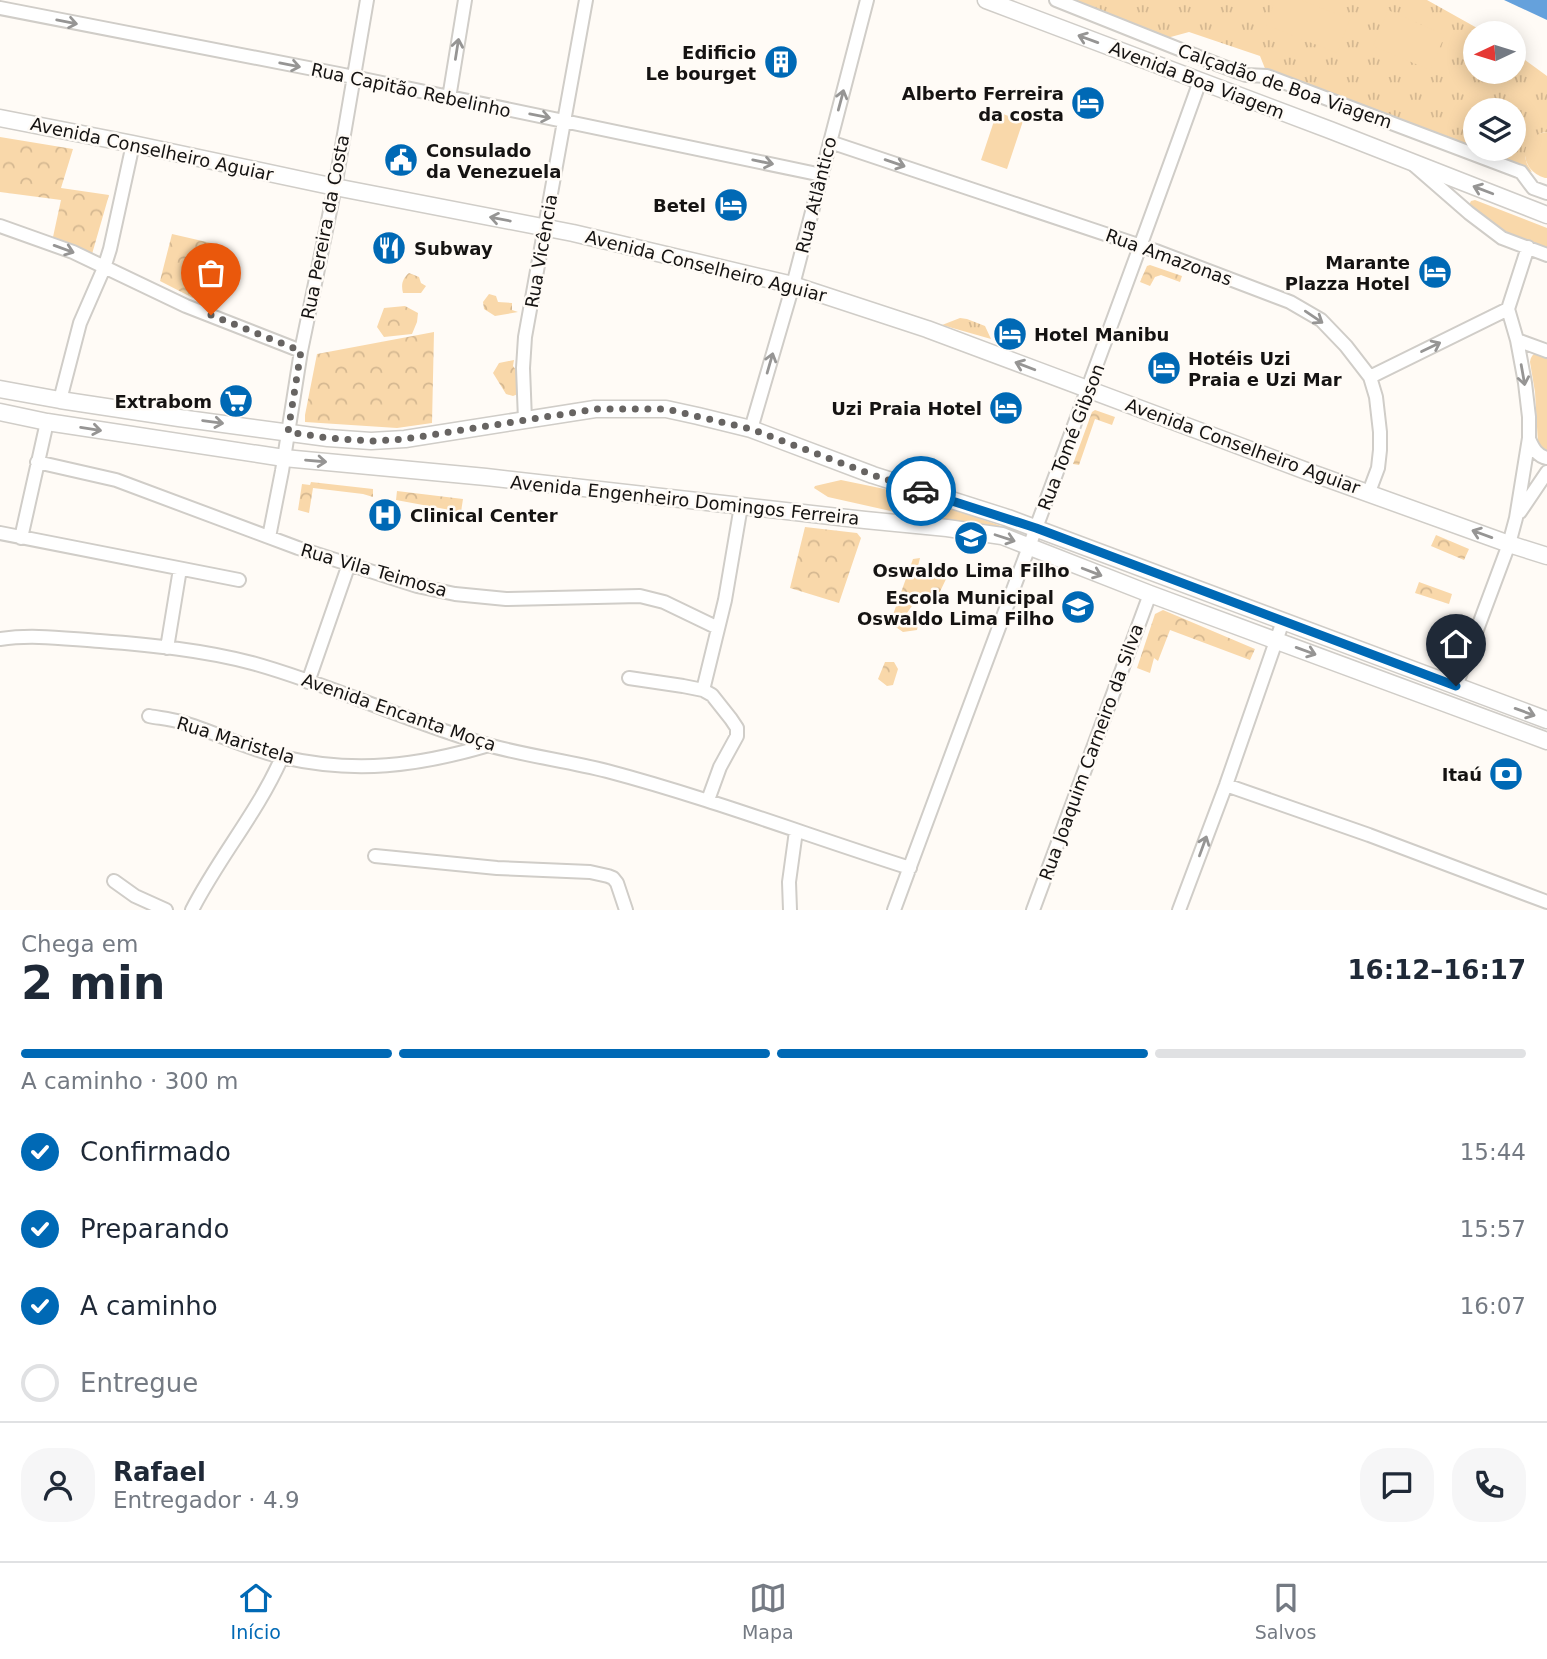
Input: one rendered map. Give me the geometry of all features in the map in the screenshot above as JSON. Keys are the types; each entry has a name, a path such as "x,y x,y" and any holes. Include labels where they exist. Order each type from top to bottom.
{"main road":[{"name":"Avenida Boa Viagem","path":"986,0 1547,215"},
{"name":"Avenida Conselheiro Aguiar","path":"0,118 573,233 793,285 927,329 1308,472 1547,556"},
{"path":"0,388 60,400 328,438 371,441 405,439 596,409 666,409 751,429 873,475 1036,528 1547,720"},
{"name":"Avenida Engenheiro Domingos Ferreira","path":"0,412 47,422 284,458 486,477 1002,536 1150,594 1547,741"}],"street":[{"name":"Rua Pereira da Costa","path":"269,537 367,0"},
{"path":"449,98 465,0"},
{"name":"Rua Vicência","path":"525,419 525,337 586,0"},
{"name":"Rua Atlântico","path":"751,429 793,285 867,0"},
{"name":"Calçadão de Boa Viagem","path":"1056,0 1246,75 1267,76 1521,172 1533,188 1547,193"},
{"name":"Rua Capitão Rebelinho","path":"0,8 353,77 822,175"},
{"name":"Rua Tomé Gibson","path":"894,910 1142,246 1200,81"},
{"name":"Rua Amazonas","path":"830,142 1142,246 1290,302 1321,320 1370,377 1376,397 1380,450 1378,468 1369,492"},
{"path":"60,400 76,335 104,268 133,144"},
{"name":"Avenida Boa Viagem","path":"1408,160 1502,238 1547,255"},
{"path":"0,226 73,251 187,306 301,351"},
{"path":"1456,686 1509,544 1516,518 1529,438 1528,406 1517,340 1508,309 1528,247"},
{"path":"1370,377 1508,309"},
{"path":"1517,340 1547,351"},
{"path":"22,538 47,422"},
{"path":"1529,438 1537,454 1547,458"},
{"name":"Rua Vila Teimosa","path":"37,461 116,480 298,548 417,586 455,594 506,599 640,596 664,602 718,628"},
{"path":"1516,518 1547,472"},
{"path":"703,690 725,600 741,506"},
{"path":"0,533 239,580"},
{"path":"308,682 349,564"},
{"path":"167,648 180,569"},
{"name":"Rua Joaquim Carneiro da Silva","path":"1033,910 1150,594"},
{"path":"1181,910 1283,621"},
{"name":"Avenida Encanta Moça","path":"0,639 44,636 216,654 308,682 489,745 606,771 708,800 910,868"},
{"path":"629,678 703,690 720,703 738,732 720,767 708,800"},
{"name":"Rua Maristela","path":"149,716 179,722 282,757 319,764 361,767 404,764 489,745"},
{"path":"191,910 204,885 259,803 282,757"},
{"path":"1226,785 1547,902"},
{"path":"790,910 789,882 796,831"},
{"path":"375,856 487,867 590,872 613,878 626,910"},
{"path":"114,881 135,896 166,910"}],"green space":[{"path":"1073,0 1427,0 1465,21 1463,84 1526,84 1526,61 1547,76 1547,132 1541,133 1526,156 1526,98 1463,98 1463,144 1266,71 1260,56 1189,32 1167,38"},
{"path":"1275,0 1301,0 1350,19 1337,53 1266,25"},
{"path":"1388,10 1445,35 1430,70 1373,46"},
{"path":"997,112 1023,121 1007,169 981,160"},
{"path":"1547,132 1547,178 1536,174 1526,161 1527,146 1537,135"},
{"path":"0,137 73,149 61,188 109,195 92,254 53,237 61,200 0,192"},
{"path":"1526,160 1532,172 1505,161"},
{"path":"1475,200 1547,228 1547,249 1499,229 1469,205"},
{"path":"172,234 211,243 205,264 200,263 193,298 160,281"},
{"path":"1150,265 1182,276 1180,282 1161,275 1155,277 1150,286 1140,282"},
{"path":"409,273 419,277 421,283 426,286 421,293 403,293 403,282"},
{"path":"489,294 496,296 498,302 512,303 512,310 518,312 495,316 484,309 483,302"},
{"path":"405,306 418,313 412,334 384,337 377,327 384,308"},
{"path":"960,318 985,326 991,339 942,325"},
{"path":"434,332 432,423 397,428 305,422 317,354"},
{"path":"1538,352 1547,355 1547,453 1543,452 1538,444 1530,362 1532,356"},
{"path":"514,360 518,394 513,396 506,394 493,373 499,363"},
{"path":"1095,410 1115,417 1112,425 1095,419 1079,465 1073,464 1092,412"},
{"path":"841,480 909,494 1010,529 1009,533 828,497 814,488"},
{"path":"311,482 373,489 373,497 313,488 309,513 298,510 302,484 310,485"},
{"path":"397,491 463,499 461,512 396,500"},
{"path":"805,527 857,533 861,538 839,603 790,588"},
{"path":"1436,535 1469,549 1464,560 1431,546"},
{"path":"920,558 917,570 931,566 947,577 935,602 914,603 907,613 919,621 917,630 903,632 890,623 913,559"},
{"path":"1419,582 1452,594 1449,604 1415,593"},
{"path":"1163,610 1255,649 1250,660 1170,630 1158,661 1154,658 1150,673 1137,668 1155,614"},
{"path":"885,662 894,662 898,669 893,685 887,686 878,679"}],"water":[{"path":"1504,0 1547,0 1547,20"}],"way so far":[{"path":"211,315 301,351 288,432 371,441 405,439 596,409 666,409 751,429 921,491"}],"place":[{"name":"Edificio Le bourget","path":"781,62"},
{"name":"Alberto Ferreira da costa","path":"1088,103"},
{"name":"Consulado da Venezuela","path":"401,160"},
{"name":"Betel","path":"731,205"},
{"name":"Subway","path":"389,248"},
{"name":"Marante Plazza Hotel","path":"1435,272"},
{"name":"Hotel Manibu","path":"1010,334"},
{"name":"Hotéis Uzi Praia e Uzi Mar","path":"1164,368"},
{"name":"Extrabom","path":"236,401"},
{"name":"Uzi Praia Hotel","path":"1006,408"},
{"name":"Clinical Center","path":"385,515"},
{"name":"Oswaldo Lima Filho","path":"971,538"},
{"name":"Escola Municipal Oswaldo Lima Filho","path":"1078,607"},
{"name":"Itaú","path":"1506,774"}],"route":[{"path":"921,491 1009,518 1456,686"}]}
